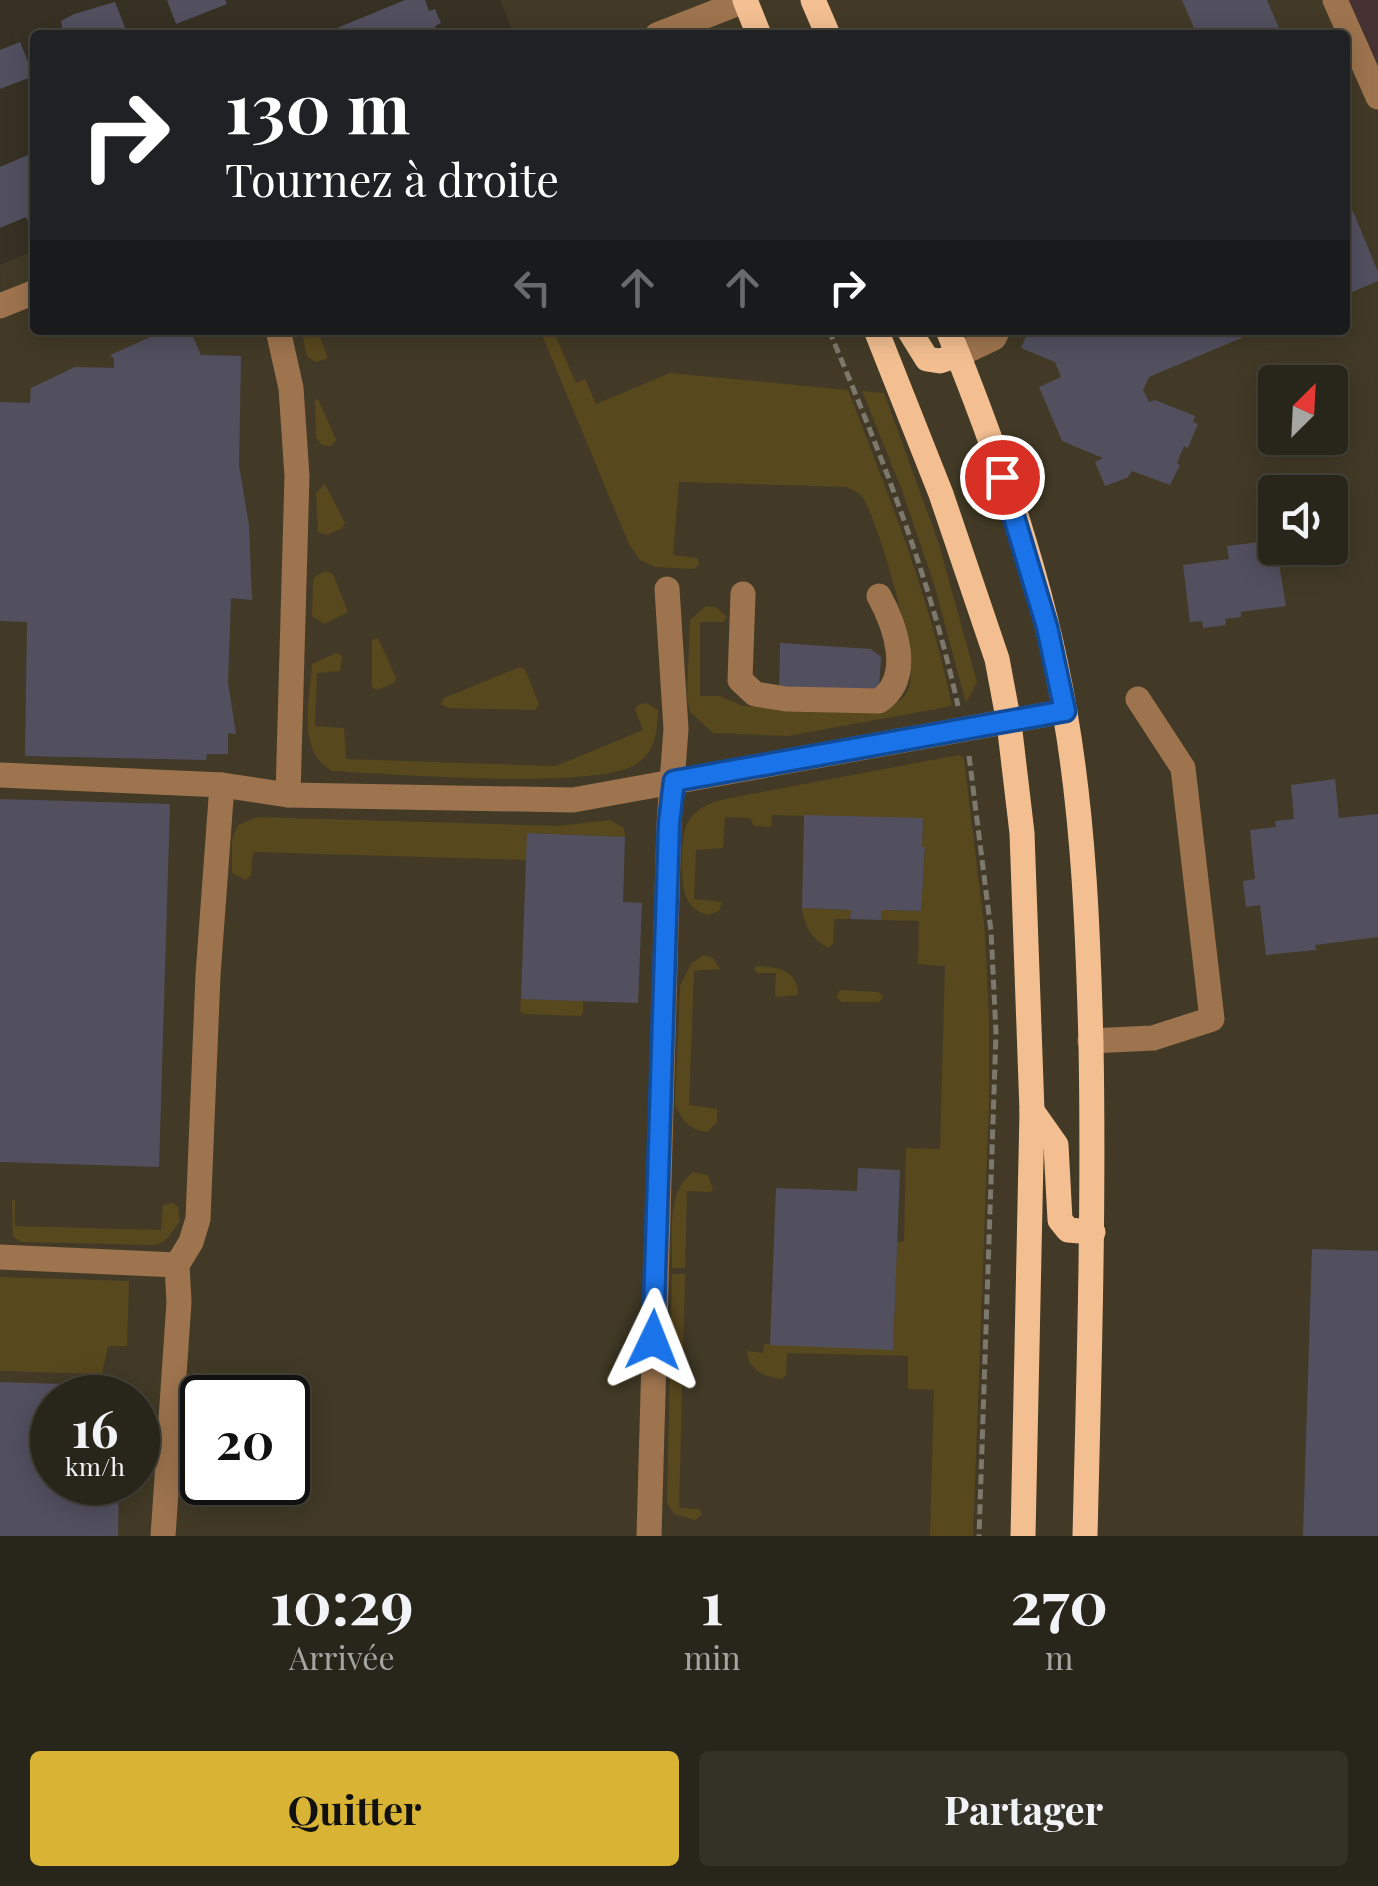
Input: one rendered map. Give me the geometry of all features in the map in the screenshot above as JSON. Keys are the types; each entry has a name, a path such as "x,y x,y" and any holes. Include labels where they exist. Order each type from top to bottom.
{"main road":[{"path":"746,0 757,30"},
{"path":"813,0 826,30"},
{"path":"878,335 941,494 997,659 1009,723 1022,833 1032,1112 1024,1536"},
{"path":"913,335 927,359 940,361 958,354"},
{"path":"950,335 1014,507 1065,711 1088,920 1093,1232 1084,1536"},
{"path":"1032,1112 1056,1145 1060,1220 1068,1230 1093,1232"}],"street":[{"path":"670,30 746,0"},
{"path":"1335,0 1348,30"},
{"path":"1350,33 1378,96"},
{"path":"0,306 30,294"},
{"path":"279,335 291,388 297,476 288,795"},
{"path":"958,354 996,335"},
{"path":"649,1536 668,860 676,729 667,589"},
{"path":"744,594 740,680 754,694 860,700 879,700 889,694 898,673 898,648 891,619 879,596"},
{"path":"1090,1042 1153,1038 1212,1019 1183,768 1138,699"},
{"path":"0,775 222,785 288,795 538,802 608,795 1065,711"},
{"path":"163,1536 178,1318 176,1265 192,1242 198,1218 208,974 222,785"},
{"path":"0,1257 176,1265"}],"path":[{"path":"831,335 920,565 964,731 991,931 996,1033 979,1536"}],"shaded area":[{"path":"500,0 1329,0 1342,30 512,30"},
{"path":"1329,0 1378,0 1378,117 1350,50 1350,30 1342,30"},
{"path":"1350,50 1378,117 1378,1536 0,1536 0,265 30,252 30,335 1350,335"},
{"path":"302,335 319,335 326,359 316,362 307,356"},
{"path":"542,335 555,335 576,383 585,379 596,404 670,373 848,390 920,586 952,706 788,736 713,733 690,712 690,620 706,606 716,607 727,617 723,622 700,622 700,696 720,696 743,706 880,710 904,696 911,672 896,594 872,516 855,491 847,487 679,482 673,555 697,558 699,564 694,569 655,567 640,560 629,544"},
{"path":"862,391 884,393 938,541 977,682 966,703 934,584"},
{"path":"318,399 336,440 331,446 322,445 316,437"},
{"path":"325,484 345,523 327,535 318,532 316,493"},
{"path":"325,571 333,574 348,612 324,624 312,616 313,582"},
{"path":"378,638 396,678 394,683 377,690 372,687 372,640"},
{"path":"336,653 342,656 340,671 317,673 315,726 344,728 346,759 556,766 643,730 635,710 646,703 658,710 654,741 635,765 612,773 578,777 490,779 332,771 313,751 308,709 312,664"},
{"path":"520,667 525,669 539,704 535,710 448,708 441,704 444,698"},
{"path":"959,755 964,759 985,933 989,1020 973,1536 930,1536 934,1390 908,1389 908,1356 787,1353 786,1375 782,1379 758,1371 747,1351 763,1353 764,1344 893,1349 897,1242 904,1242 906,1148 940,1149 945,966 918,964 919,921 881,920 882,910 921,911 923,819 772,815 771,827 754,826 750,818 725,817 723,848 696,850 694,899 722,902 719,911 707,915 694,908 685,895 682,850 690,818 714,802"},
{"path":"257,817 557,826 610,820 624,828 625,837 528,833 526,860 253,852 251,875 246,880 232,873 232,840 238,825"},
{"path":"802,908 851,910 850,919 834,919 833,944 828,948 810,931"},
{"path":"703,955 713,958 720,969 694,971 689,1105 717,1109 717,1122 707,1132 687,1123 675,1104 680,986 691,964"},
{"path":"757,966 791,975 798,995 775,997 776,973 757,973"},
{"path":"840,990 878,992 883,997 879,1002 842,1002 836,997"},
{"path":"521,999 583,1001 583,1013 524,1014 520,1011"},
{"path":"693,1172 708,1175 713,1189 687,1191 685,1268 672,1268 674,1203"},
{"path":"12,1200 15,1226 161,1230 163,1205 173,1203 178,1207 180,1221 166,1240 156,1245 22,1242 13,1237"},
{"path":"672,1274 685,1274 679,1508 699,1509 702,1514 695,1520 674,1514 667,1503"},
{"path":"0,1277 129,1281 127,1346 108,1346 102,1374 0,1371"}],"building":[{"path":"167,0 225,0 227,4 176,24"},
{"path":"405,0 425,0 429,11 435,9 441,23 435,26 437,30 332,30"},
{"path":"1182,0 1267,0 1280,30 1195,30"},
{"path":"115,2 126,30 63,30 61,21"},
{"path":"20,42 30,66 30,78 0,89 0,50"},
{"path":"30,154 30,226 26,217 0,228 0,167"},
{"path":"1353,211 1378,272 1378,281 1350,293"},
{"path":"155,335 192,335 201,355 241,356 239,466 249,525 252,600 231,598 228,682 236,734 228,733 228,754 207,754 206,760 25,756 27,622 0,621 0,402 30,403 31,388 75,367 114,368 110,355"},
{"path":"1027,335 1248,335 1149,377 1143,390 1149,402 1155,400 1195,416 1193,422 1198,424 1188,448 1184,446 1170,485 1132,471 1127,478 1105,486 1095,462 1103,458 1062,441 1039,387 1061,377 1055,362 1021,348"},
{"path":"1258,542 1258,565 1279,565 1286,606 1241,612 1241,617 1225,619 1226,625 1203,628 1202,621 1190,622 1183,565 1229,559 1227,546"},
{"path":"780,643 871,649 881,657 879,688 779,693"},
{"path":"1335,779 1339,818 1378,814 1378,937 1266,955 1260,905 1246,907 1243,881 1255,879 1250,830 1276,827 1275,821 1294,819 1291,785"},
{"path":"0,799 170,804 159,1167 0,1162"},
{"path":"804,815 923,818 921,911 882,910 881,920 850,919 851,910 802,908"},
{"path":"527,833 625,837 623,902 642,903 638,1003 521,999"},
{"path":"858,1168 900,1170 893,1350 770,1345 776,1188 857,1191"},
{"path":"1312,1249 1378,1251 1378,1536 1303,1536"},
{"path":"0,1382 30,1383 30,1505 119,1505 118,1536 0,1536"}],"route":[{"path":"653,1340 669,823 674,781 1065,711 1047,627 1002,477"}]}
